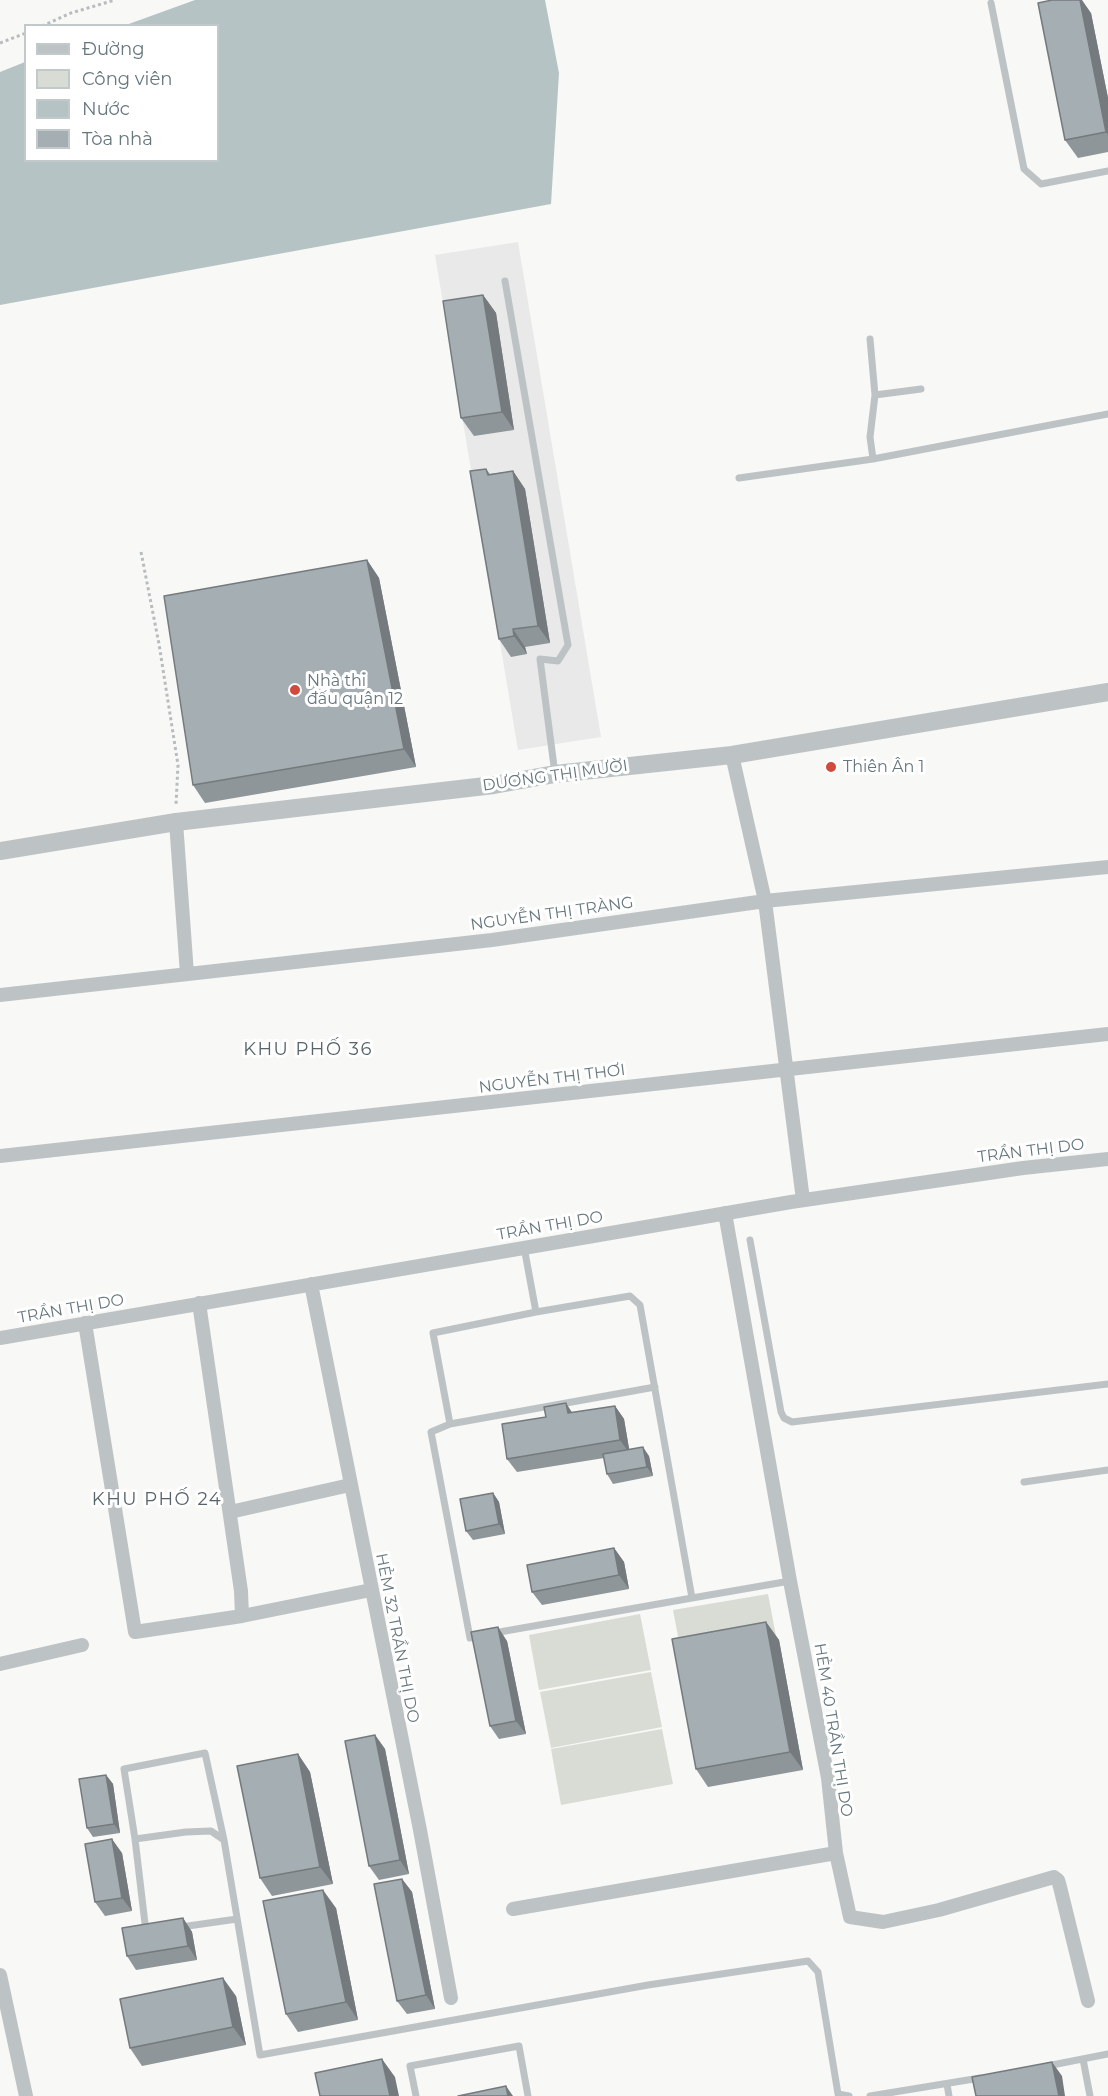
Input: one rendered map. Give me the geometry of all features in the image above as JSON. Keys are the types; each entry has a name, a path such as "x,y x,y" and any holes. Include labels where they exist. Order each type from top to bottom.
{"street":[{"name":"DƯƠNG THỊ MƯỜI","path":"0,851 176,822 482,786 555,774 732,755 1108,692"},
{"path":"732,755 765,901 803,1200"},
{"path":"176,822 186,974"},
{"name":"NGUYỄN THỊ TRÀNG","path":"0,995 492,940 765,901 1108,867"},
{"name":"NGUYỄN THỊ THƠI","path":"0,1156 1108,1034"},
{"name":"TRẦN THỊ DO","path":"0,1338 803,1200 1023,1168 1108,1159"},
{"name":"HẺM 40 TRẦN THỊ DO","path":"725,1213 790,1581 828,1778 836,1853 850,1917 884,1922 939,1910 1046,1879 1057,1878 1088,2001"},
{"name":"HẺM 32 TRẦN THỊ DO","path":"311,1284 420,1830 451,1998"},
{"path":"199,1304 241,1591 242,1616"},
{"path":"85,1323 135,1632 242,1616 371,1590"},
{"path":"230,1512 350,1485"},
{"path":"0,1664 82,1645"},
{"path":"513,1909 836,1853"},
{"path":"0,1975 5,2023 26,2096"}],"lane":[{"path":"991,3 1024,169 1041,184 1108,171"},
{"path":"505,281 568,645 558,661 540,659 555,774"},
{"path":"870,339 875,396 870,437 873,459"},
{"path":"875,396 921,389"},
{"path":"739,478 873,459 1108,414"},
{"path":"750,1240 781,1412 784,1418 792,1422 1108,1384"},
{"path":"524,1248 536,1312"},
{"path":"450,1424 434,1333 630,1296 640,1305 692,1598"},
{"path":"655,1387 450,1424 431,1432 470,1638 790,1581"},
{"path":"1024,1482 1108,1470"},
{"path":"156,1930 144,1932 135,1839 124,1770 205,1753 224,1840 260,2055 648,1985 808,1961 818,1972 838,2094 849,2096"},
{"path":"135,1839 211,1831 224,1840"},
{"path":"168,1929 237,1919"},
{"path":"416,2096 410,2066 519,2046 528,2096"},
{"path":"1037,2068 1108,2054"},
{"path":"1083,2059 1090,2096"},
{"path":"870,2096 991,2076"},
{"path":"947,2084 949,2096"}],"path":[{"path":"46,24 71,13 115,0"},
{"path":"0,43 24,34"},
{"path":"141,552 178,765 176,822"}],"shaded area":[{"path":"518,242 601,737 518,750 435,255"}],"green space":[{"path":"768,1594 776,1636 681,1652 673,1610"},
{"path":"640,1614 651,1670 539,1690 529,1635"},
{"path":"651,1672 662,1727 551,1748 540,1692"},
{"path":"662,1729 673,1784 561,1805 551,1749"}],"water":[{"path":"195,0 545,0 559,73 551,204 0,305 0,72 24,62 24,162 219,162 219,24 129,24"}],"building":[{"path":"1052,0 1080,0 1106,132 1065,140 1038,3"},
{"path":"483,295 502,412 461,418 443,301"},
{"path":"486,469 488,475 513,471 538,626 513,629 514,636 499,639 470,471"},
{"name":"Nhà thi đấu quận 12","path":"367,560 404,749 193,785 164,596"},
{"path":"566,1403 568,1413 615,1406 620,1440 507,1459 502,1424 546,1417 544,1407"},
{"path":"643,1447 647,1467 607,1474 603,1454"},
{"path":"493,1493 499,1524 466,1531 460,1499"},
{"path":"614,1548 619,1575 532,1592 527,1565"},
{"path":"766,1622 790,1752 696,1769 672,1639"},
{"path":"498,1627 516,1721 490,1726 471,1632"},
{"path":"375,1735 400,1860 369,1866 345,1741"},
{"path":"298,1754 320,1867 260,1878 237,1766"},
{"path":"106,1775 114,1824 87,1828 79,1779"},
{"path":"112,1839 122,1898 95,1902 85,1844"},
{"path":"402,1879 426,1995 397,2001 374,1884"},
{"path":"323,1890 346,2002 286,2014 263,1901"},
{"path":"183,1918 188,1946 127,1956 122,1928"},
{"path":"223,1978 233,2027 130,2048 120,1999"},
{"path":"382,2059 390,2096 320,2096 315,2073"},
{"path":"1052,2062 1059,2096 976,2096 972,2077"},
{"path":"506,2086 508,2096 458,2096"}],"place":[{"name":"Nhà thi đấu quận 12","path":"295,690"},
{"name":"Thiên Ân 1","path":"831,767"}],"district":[{"name":"KHU PHỐ 36","path":"308,1050"},
{"name":"KHU PHỐ 24","path":"157,1500"}]}
